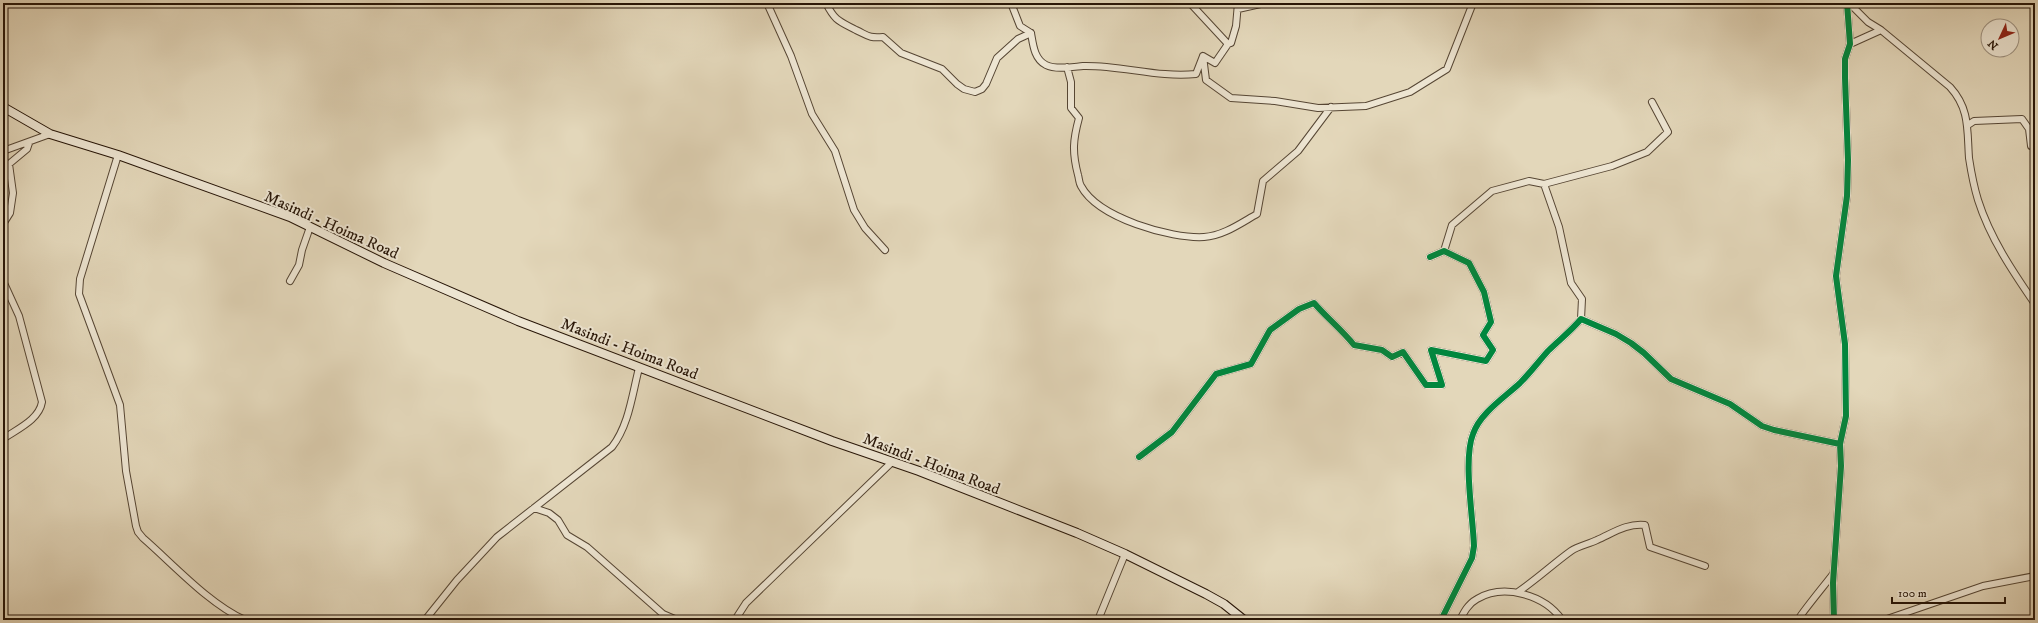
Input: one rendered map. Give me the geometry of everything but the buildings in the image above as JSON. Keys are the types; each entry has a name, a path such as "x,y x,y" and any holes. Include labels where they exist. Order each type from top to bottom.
{"main road":[{"name":"Masindi - Hoima Road","path":"3,107 50,134 118,155 290,217 384,263 518,321 1049,522 1125,554 1206,594 1224,604 1244,620"}],"street":[{"path":"766,3 792,56 812,114 835,151 854,210 865,228 885,250"},
{"path":"826,3 833,16 842,24 857,30 866,37 883,37 901,53 942,69 964,89 975,92 982,89 986,84 997,58 1018,39 1031,33"},
{"path":"1011,3 1020,26 1031,33 1035,52 1041,61 1055,67 1100,66 1178,76 1196,74 1203,56"},
{"path":"1190,3 1228,44"},
{"path":"1203,56 1215,63 1228,44 1231,43 1236,26 1238,6 1265,3"},
{"path":"1203,56 1206,80 1231,98 1275,101 1318,108 1366,106 1410,92 1447,69 1473,3"},
{"path":"1848,3 1868,22 1881,30 1945,82 1959,96 1964,106 1968,125 1970,160 1977,199 1993,237 2035,304"},
{"path":"1834,620 1833,574 1841,466 1840,444 1846,416 1845,344 1836,276 1847,196 1848,160 1844,78 1845,59 1850,44 1848,3"},
{"path":"1850,44 1881,30"},
{"path":"1067,67 1071,82 1071,108 1079,118 1074,138 1073,157 1081,187 1099,206 1127,221 1170,234 1205,237 1234,228 1256,214 1263,181 1298,151 1331,107"},
{"path":"1430,257 1444,250 1452,225 1492,191 1529,181 1544,184 1612,166 1647,152 1668,132 1652,102"},
{"path":"1968,125 1974,121 2022,119 2029,129 2031,146"},
{"path":"3,152 50,134"},
{"path":"3,224 10,213 13,193 9,164 27,149 29,143"},
{"path":"118,155 80,279 79,294 120,405 126,464 136,526 138,532 143,538 213,600 235,616 245,620"},
{"path":"1441,620 1472,558 1474,546 1470,456 1473,434 1479,422 1521,381 1549,350 1570,333 1581,319 1582,299 1571,283 1559,227 1544,184"},
{"path":"290,280 299,265 302,250 310,227"},
{"path":"1139,457 1172,432 1216,374 1250,364 1270,330 1299,309 1314,303 1326,317 1338,326 1354,345 1382,350 1392,357 1403,352 1426,385 1442,385 1431,350 1486,361 1493,350 1483,334 1491,322 1484,292 1469,263 1444,250"},
{"path":"3,281 19,316 42,402 41,410 37,416 3,439"},
{"path":"1581,319 1616,334 1631,343 1644,353 1672,380 1730,404 1762,426 1840,444"},
{"path":"425,620 457,580 486,548 612,447 620,437 625,425 639,368"},
{"path":"735,620 746,603 892,462"},
{"path":"534,508 553,516 558,520 567,535 587,547 663,614 677,620"},
{"path":"1518,592 1547,572 1573,550 1614,531 1635,524 1645,525 1650,547 1705,566"},
{"path":"1098,620 1125,554"},
{"path":"1798,620 1799,616 1812,603 1833,574"},
{"path":"1884,620 1983,586 2035,576"},
{"path":"1460,620 1468,606 1476,599 1496,593 1518,592 1544,602 1555,610 1562,620"}],"cycle path":[{"path":"1834,620 1833,583 1841,466 1840,444 1846,416 1845,344 1836,276 1847,196 1848,160 1845,59 1850,44 1847,3"},
{"path":"1139,457 1172,432 1216,374 1251,364 1270,330 1299,309 1314,303 1354,345 1382,350 1392,357 1403,352 1426,385 1442,385 1431,350 1486,361 1493,350 1483,335 1491,322 1484,292 1469,263 1444,251 1430,257"},
{"path":"1441,620 1472,558 1474,546 1469,488 1469,458 1470,445 1476,426 1487,412 1520,383 1548,351 1581,319 1616,334 1631,343 1644,353 1671,379 1730,404 1762,426 1840,444"}]}
